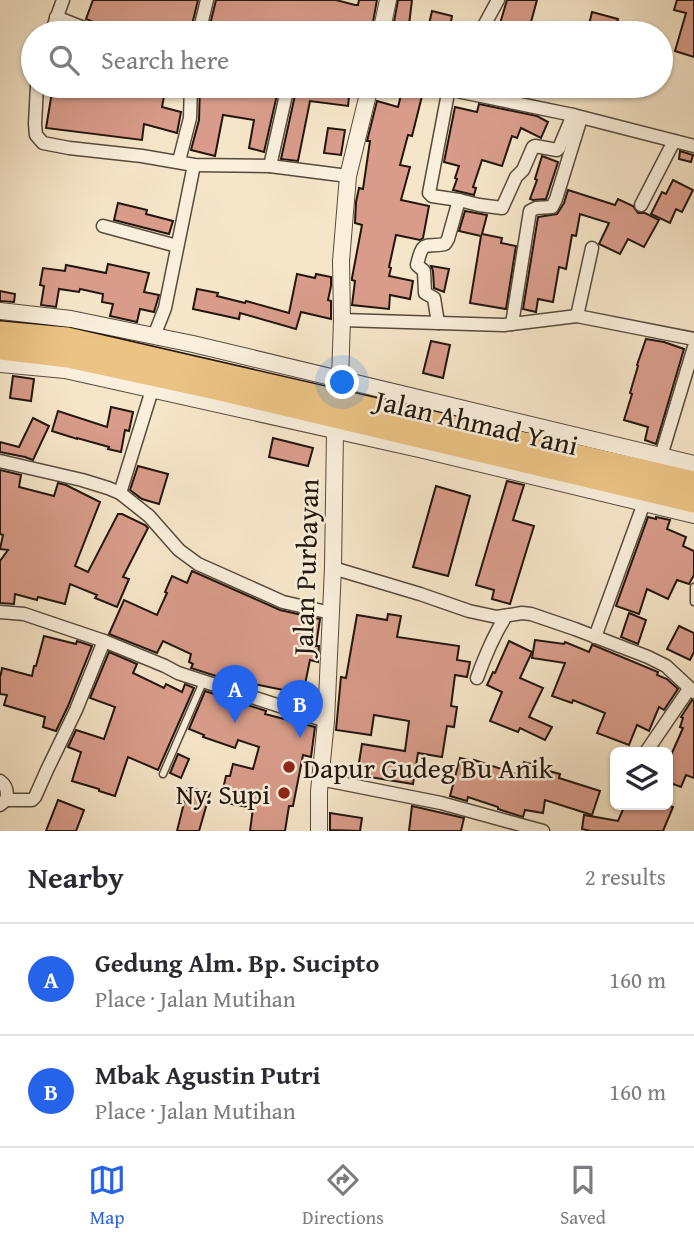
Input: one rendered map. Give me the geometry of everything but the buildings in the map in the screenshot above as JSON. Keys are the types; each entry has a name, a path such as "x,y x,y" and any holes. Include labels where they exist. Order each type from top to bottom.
{"highway":[{"name":"Jalan Ahmad Yani","path":"0,332 67,338 245,367 520,432 694,482"},
{"name":"Jalan Ahmad Yani","path":"0,349 68,358 214,397 694,502"}],"street":[{"path":"54,21 63,0"},
{"path":"202,21 207,0"},
{"path":"384,21 388,0"},
{"path":"487,21 498,0"},
{"path":"55,17 66,21"},
{"path":"36,98 36,135 43,143 194,164 270,166 348,176"},
{"path":"179,162 190,118 191,98"},
{"path":"270,166 285,98"},
{"path":"340,379 341,261 348,176 367,98"},
{"path":"442,98 429,193 432,197 479,205 502,208 533,148 535,146 557,150 577,117"},
{"path":"500,98 694,146"},
{"path":"512,324 530,211 548,208 556,199 577,117"},
{"path":"641,205 674,141"},
{"path":"154,336 165,308 194,164"},
{"path":"438,323 434,298 425,293 424,271 417,263 424,246 443,245 448,239 458,200"},
{"path":"103,226 177,246"},
{"path":"577,316 592,248"},
{"path":"0,311 71,319 154,336 245,367 340,379 520,432 694,464"},
{"path":"342,320 512,324 577,316 694,339"},
{"path":"661,456 694,347"},
{"path":"0,364 65,370 152,390 214,397 335,430 420,443 694,515"},
{"path":"120,493 152,390"},
{"name":"Jalan Purbayan","path":"319,831 333,568 335,430"},
{"path":"0,461 82,480 120,493 149,516 179,550 198,564 283,602 331,613"},
{"path":"595,637 644,503"},
{"path":"333,568 469,611 497,617 531,614 666,666 692,690 650,747"},
{"path":"0,612 24,614 104,641 203,682 326,721"},
{"path":"477,678 488,647 506,617"},
{"path":"3,802 26,801 35,797 76,710 104,641"},
{"path":"320,779 441,803 543,831"},
{"path":"0,781 8,793 3,802"}],"lane":[{"path":"694,587 694,602"},
{"path":"163,774 203,682"}],"place":[{"name":"Gedung Alm. Bp. Sucipto","path":"235,723"},
{"name":"Mbak Agustin Putri","path":"300,738"},
{"name":"Dapur Gudeg Bu Anik","path":"289,767"},
{"name":"Ny. Supi","path":"284,793"}]}
